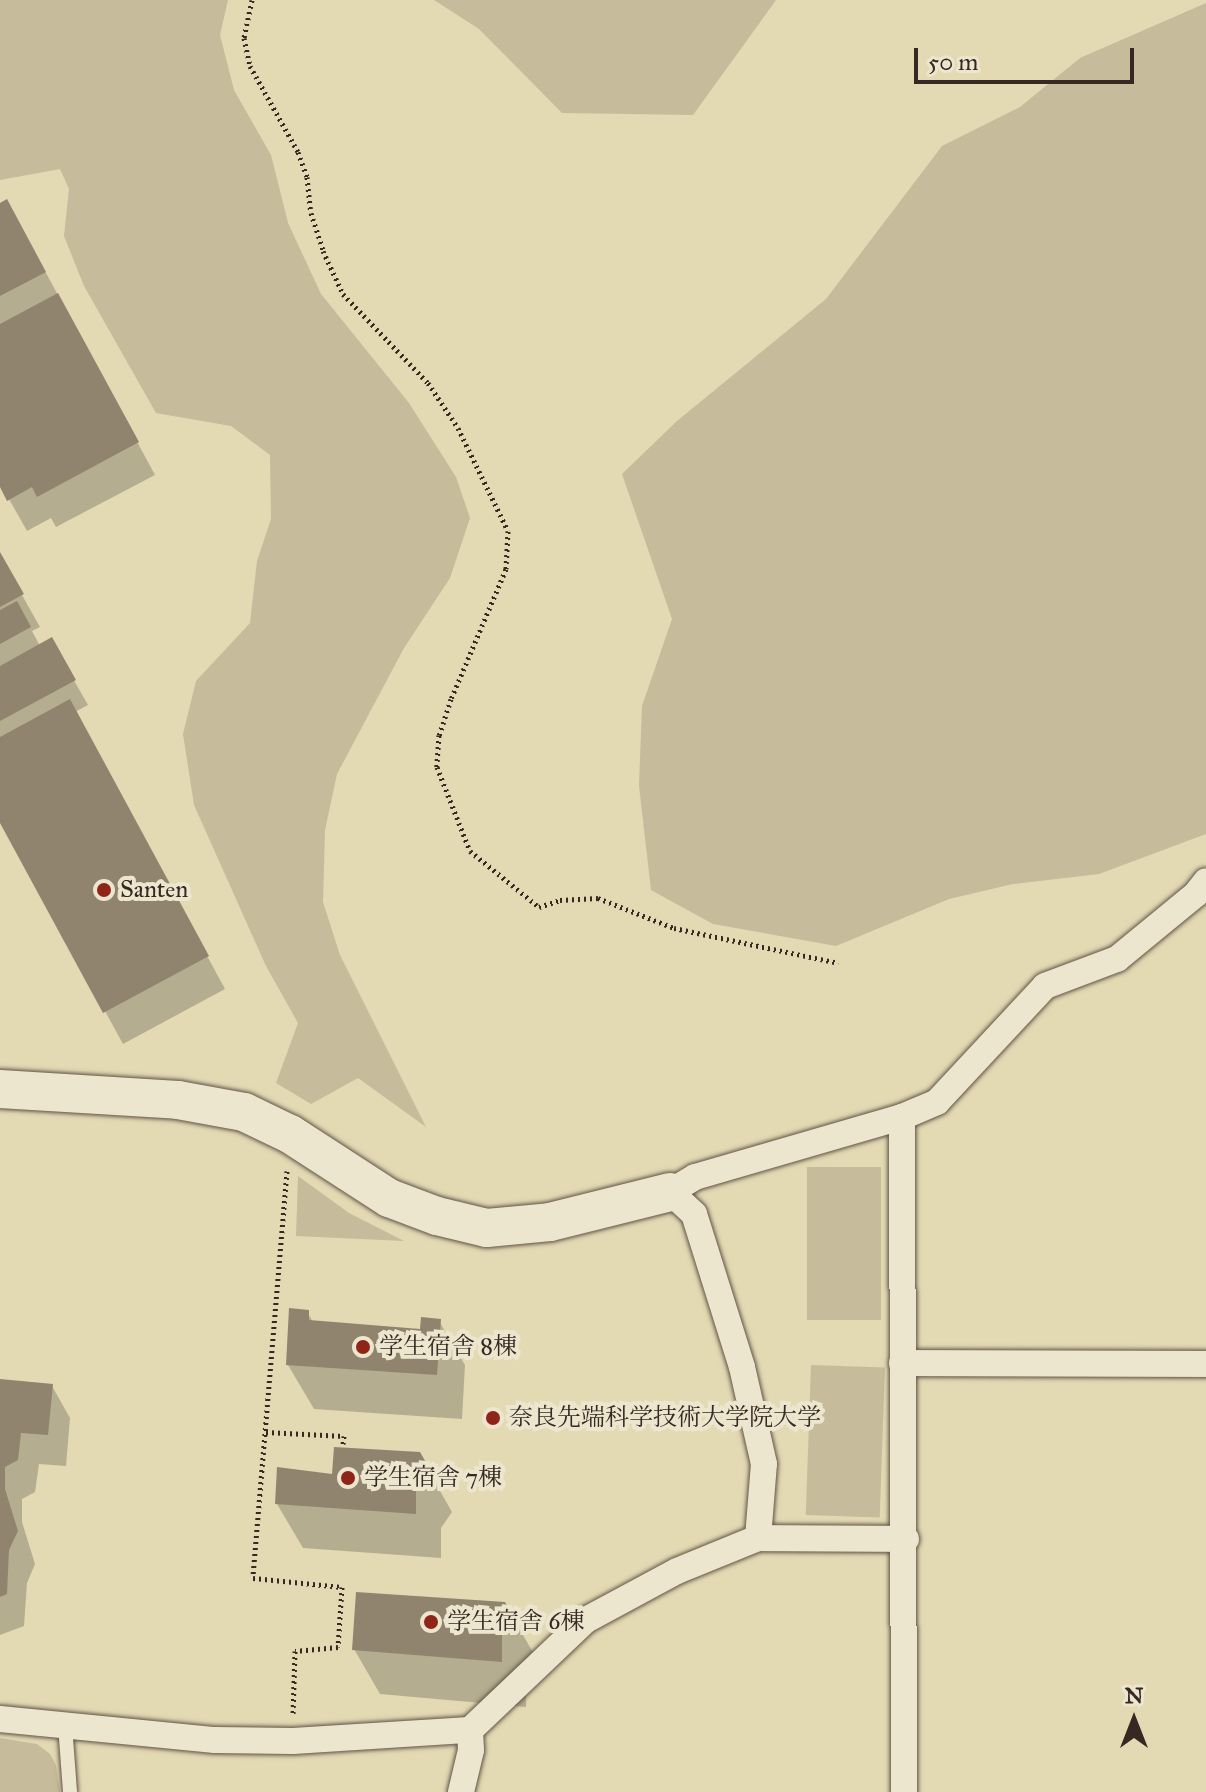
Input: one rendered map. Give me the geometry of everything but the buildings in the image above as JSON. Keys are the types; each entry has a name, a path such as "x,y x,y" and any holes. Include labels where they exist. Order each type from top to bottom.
{"street":[{"path":"0,1089 178,1100 244,1112 290,1134 389,1198 437,1216 487,1228 578,1216 670,1192 709,1173 902,1117 937,1102 1045,986 1117,959 1196,894 1206,881"},
{"path":"902,1117 906,1539 904,1792"},
{"path":"670,1192 694,1214 742,1367 764,1464 758,1538"},
{"path":"902,1363 1206,1364"},
{"path":"0,1719 215,1740 293,1741 470,1730 530,1677 586,1620 677,1571 758,1538 906,1539"},
{"path":"461,1792 471,1750 470,1730"}],"lane":[{"path":"65,1725 70,1792"}],"path":[{"path":"252,0 244,38 250,66 298,152 307,177 311,213 336,280 363,318 391,341 428,383 458,428 508,531 506,569 439,735 437,767 470,851 539,907 560,900 598,898 674,928 838,963"},
{"path":"290,1134 253,1578 342,1587 338,1647 307,1647 295,1651 293,1741"},
{"path":"265,1432 344,1436 343,1444"}],"shaded area":[{"path":"0,0 228,0 220,35 234,90 271,155 288,223 321,294 409,403 456,477 470,518 450,578 404,648 337,774 325,830 323,902 340,955 426,1127 358,1078 311,1104 276,1083 298,1023 266,966 194,805 183,734 196,681 250,623 257,561 271,519 270,455 231,426 156,413 84,286 64,236 69,189 60,169 0,180"},
{"path":"434,0 776,0 693,115 562,113 479,29"},
{"path":"1206,3 1206,834 1099,874 1013,884 949,899 836,946 713,924 651,890 639,786 642,706 672,619 622,474 677,421 826,299 942,146 1020,107 1080,58"},
{"path":"807,1167 881,1167 881,1320 807,1320"},
{"path":"298,1176 349,1213 404,1241 296,1236"},
{"path":"811,1365 885,1368 880,1517 806,1515"},
{"path":"0,1738 37,1744 50,1754 56,1765 60,1792 0,1792"}],"place":[{"name":"Santen","path":"104,890"},
{"name":"学生宿舎 8棟","path":"363,1347"},
{"name":"奈良先端科学技術大学院大学","path":"493,1418"},
{"name":"学生宿舎 7棟","path":"348,1478"},
{"name":"学生宿舎 6棟","path":"431,1622"}]}
